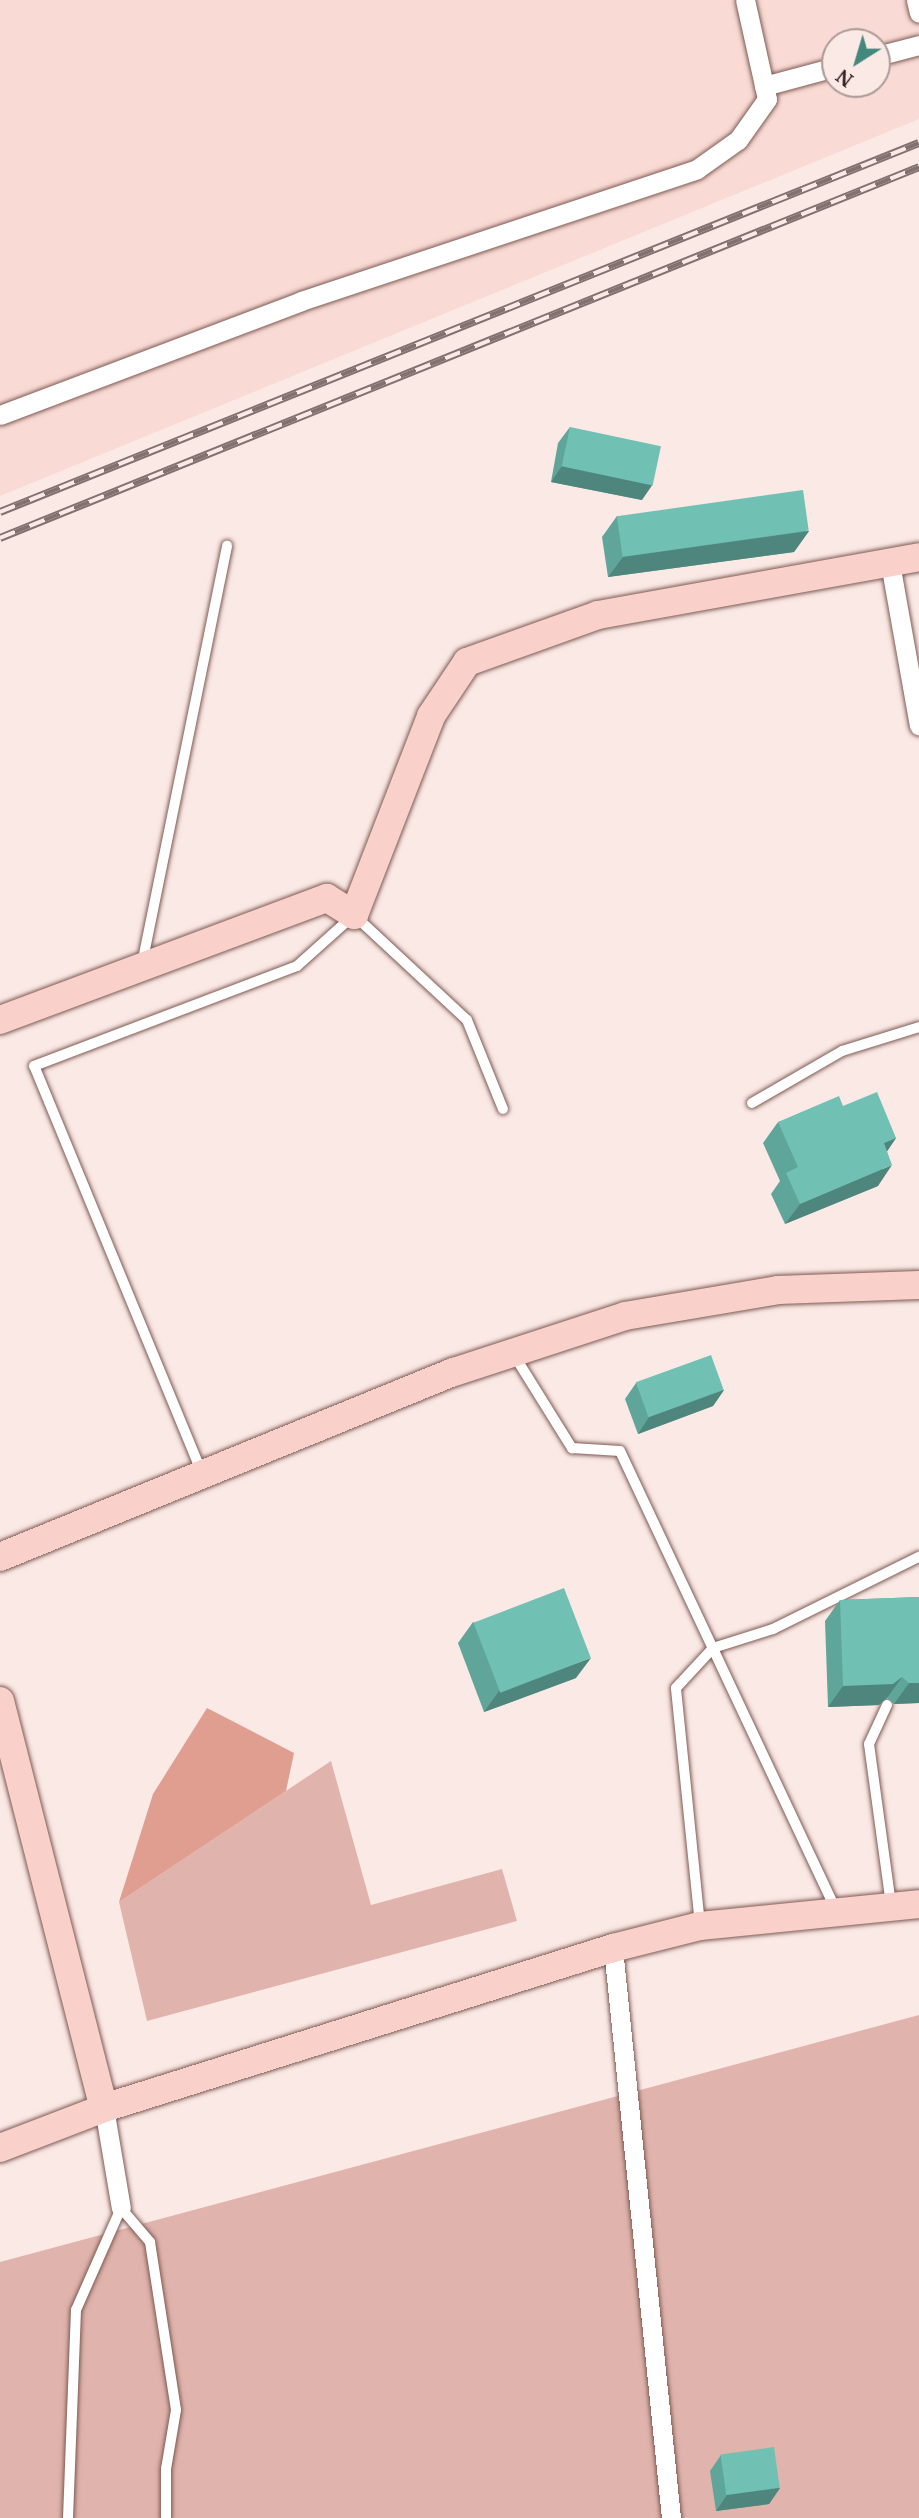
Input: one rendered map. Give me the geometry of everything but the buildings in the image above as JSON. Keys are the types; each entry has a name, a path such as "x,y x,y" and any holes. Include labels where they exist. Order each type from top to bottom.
{"street":[{"path":"0,415 301,301 697,169 738,140 767,99 745,0"},
{"path":"916,0 919,13"},
{"path":"891,52 919,45"},
{"path":"764,86 821,71"},
{"path":"0,1020 327,898 354,915 430,716 467,663 598,615 919,557"},
{"path":"890,563 919,726"},
{"path":"0,1557 454,1372 625,1316 778,1290 919,1285"},
{"path":"0,1701 104,2108 121,2208"},
{"path":"0,2148 104,2108 613,1948 700,1926 836,1910 919,1904"},
{"path":"613,1948 671,2518"}],"lane":[{"path":"141,968 227,546"},
{"path":"203,1475 34,1066 297,966 354,915 467,1020 503,1109"},
{"path":"752,1103 842,1051 919,1027"},
{"path":"512,1353 572,1448 620,1451 836,1910"},
{"path":"700,1926 676,1688 713,1648 772,1629 919,1557"},
{"path":"887,1704 870,1744 891,1906"},
{"path":"68,2518 76,2310 121,2208 150,2242 176,2410 166,2469 166,2518"}],"shaded area":[{"path":"0,0 919,0 919,119 0,496"},
{"path":"207,1708 294,1753 286,1791 119,1902 153,1794"},
{"path":"331,1761 371,1905 502,1869 517,1921 147,2021 119,1902"},
{"path":"919,2015 919,2518 0,2518 0,2262"}],"railway":[{"path":"0,512 919,143"},
{"path":"0,538 919,167"}]}
